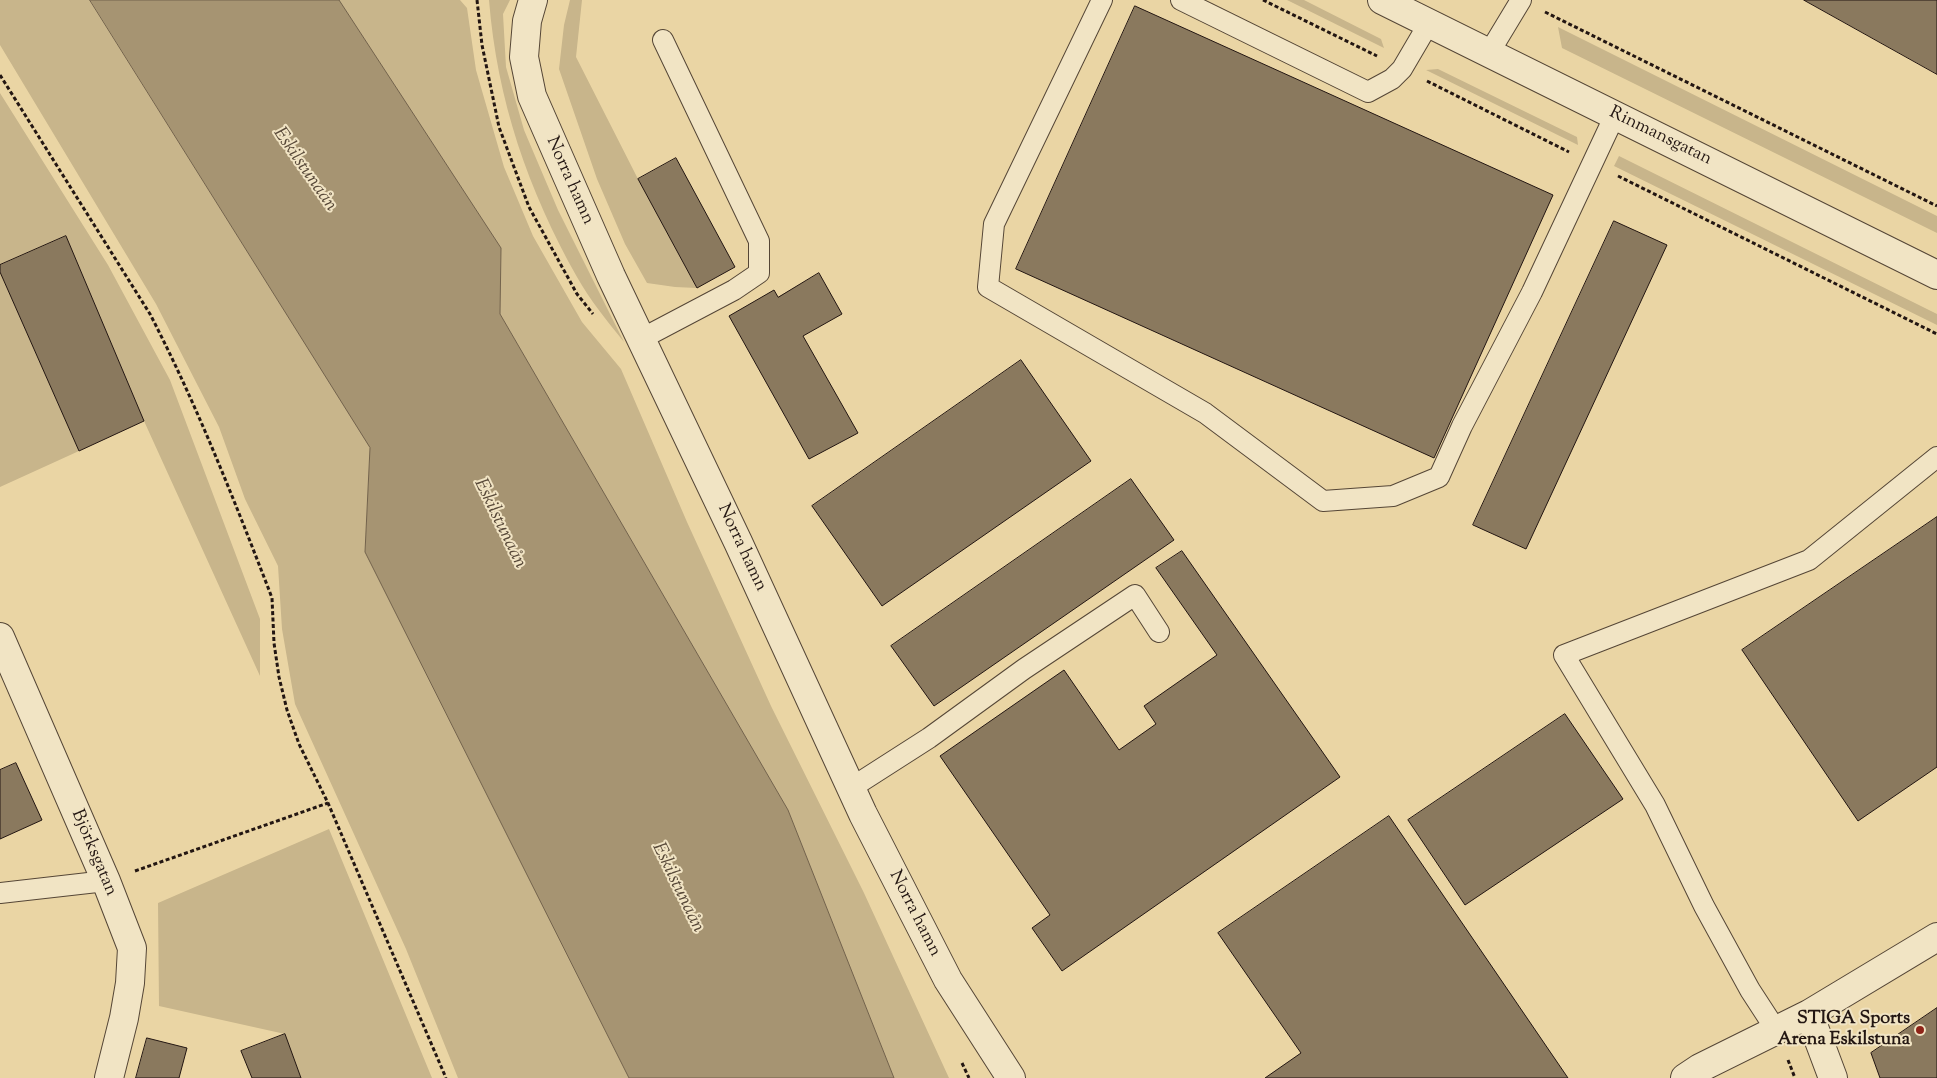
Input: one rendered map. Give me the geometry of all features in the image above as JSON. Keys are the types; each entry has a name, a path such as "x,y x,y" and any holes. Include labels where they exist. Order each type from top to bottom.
{"street":[{"name":"Norra hamn","path":"533,0 527,21 524,57 532,96 611,276 738,542 851,788 948,980 1011,1078"},
{"name":"Rinmansgatan","path":"1382,0 1937,275"},
{"name":"Björksgatan","path":"0,637 106,881 132,948 130,983 124,1018 109,1078"},
{"path":"1685,1078 1700,1068 1809,1014 1937,937"},
{"path":"1809,1014 1834,1078"}],"lane":[{"path":"1102,0 994,224 988,287 1205,413 1323,501 1393,496 1439,477 1462,426 1532,292 1615,116"},
{"path":"1181,0 1368,92 1392,79 1402,69 1429,23"},
{"path":"1489,53 1521,0"},
{"path":"641,340 734,290 759,273 759,241 663,40"},
{"path":"1776,1030 1750,990 1704,906 1655,805 1564,655 1809,560 1937,457"},
{"path":"851,788 929,738 1024,669 1135,594 1159,632"},
{"path":"0,893 106,881"}],"path":[{"path":"474,0 477,4"},
{"path":"1521,0 1937,206"},
{"path":"0,75 150,314 168,348 232,495 270,590 279,677 287,710 299,744 328,803 446,1078"},
{"path":"106,881 328,803"}],"shaded area":[{"path":"0,0 90,0 370,448 365,552 629,1078 458,1078 406,949 295,704 282,629 278,566 245,499 219,427 156,304 0,45"},
{"path":"339,0 460,0 467,8 476,70 504,167 533,236 582,322 621,369 687,522 771,706 864,893 949,1078 894,1078 788,810 500,314 501,248"},
{"path":"489,0 510,0 503,14 506,67 524,130 558,210 624,342 593,302 577,277 559,244 530,177 507,109 493,37"},
{"path":"570,0 582,0 576,57 638,179 697,288 647,283 625,244 597,179 559,69 564,25"},
{"path":"1287,0 1304,0 1381,39 1384,48"},
{"path":"1558,27 1937,216 1937,233 1562,48"},
{"path":"1438,69 1577,137 1578,145 1426,70"},
{"path":"0,93 108,265 170,380 260,619 260,676 144,421 66,236 0,265"},
{"path":"1619,156 1937,314 1937,325 1614,166"},
{"path":"0,272 79,451 0,487"},
{"path":"329,829 432,1078 301,1078 285,1034 159,1006 158,903"}],"water":[{"name":"Eskilstunaån","path":"90,0 339,0 501,248 500,314 788,810 894,1078 629,1078 365,552 370,448"}],"building":[{"path":"1804,0 1937,0 1937,74"},
{"path":"1135,6 1553,195 1434,458 1016,269"},
{"path":"676,158 735,267 697,288 638,179"},
{"path":"1614,221 1667,245 1526,549 1473,525"},
{"path":"66,236 144,421 79,451 0,272 0,265"},
{"path":"819,273 842,314 803,336 858,433 809,459 729,316 774,290 778,297"},
{"path":"1021,360 1091,461 882,606 812,506"},
{"path":"1131,479 1174,540 934,706 891,646"},
{"path":"1937,517 1937,767 1858,821 1742,650"},
{"path":"1182,551 1340,777 1062,971 1032,928 1050,915 940,756 1064,670 1119,750 1156,724 1144,706 1217,655 1156,568"},
{"path":"1565,714 1623,799 1465,905 1408,820"},
{"path":"16,763 42,820 0,839 0,770"},
{"path":"1389,816 1568,1078 1265,1078 1301,1053 1218,933"},
{"name":"STIGA Sports Arena Eskilstuna","path":"1937,1008 1937,1078 1880,1078 1871,1053"},
{"path":"285,1034 301,1078 252,1078 241,1051"},
{"path":"147,1038 187,1048 179,1078 136,1078"}],"place":[{"name":"STIGA Sports Arena Eskilstuna","path":"1920,1030"}]}
